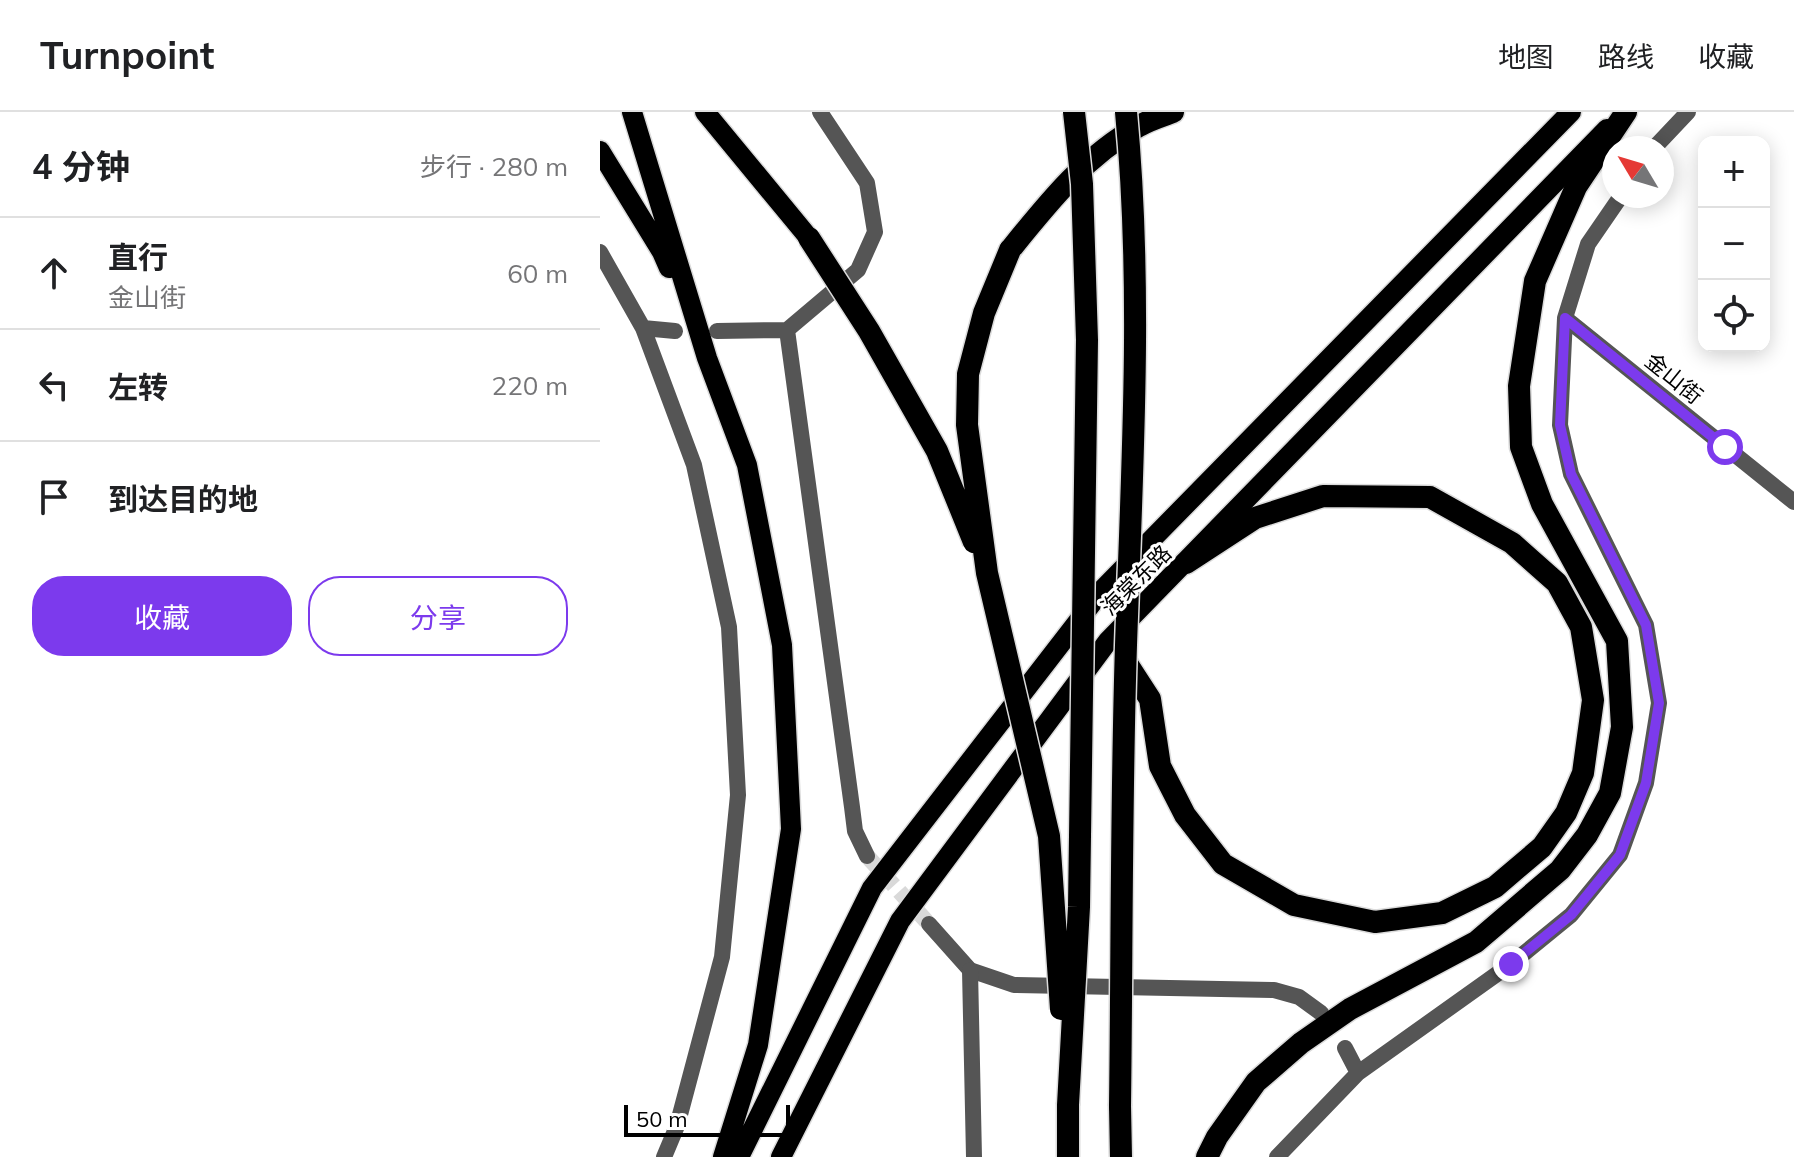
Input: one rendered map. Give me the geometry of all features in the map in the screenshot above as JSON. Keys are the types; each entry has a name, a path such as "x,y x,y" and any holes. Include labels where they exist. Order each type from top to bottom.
{"highway":[{"path":"1068,1157 1079,907 1087,340 1082,184 1074,112"},
{"path":"1121,1157 1126,662 1136,346 1133,182 1126,112"},
{"path":"1068,1105 1049,836 987,573 967,425 968,374 984,313 1010,250 1059,190 1096,154 1140,125 1173,112"},
{"path":"1207,1157 1217,1137 1256,1082 1301,1043 1350,1009 1476,942 1560,870 1587,835 1610,793 1622,727 1617,641 1542,504 1521,447 1519,386 1535,281 1576,187 1625,112"},
{"path":"809,238 869,331 937,451 987,573"},
{"path":"1126,662 1150,699 1160,766 1185,815 1223,864 1294,905 1375,922 1442,913 1495,887 1542,847 1566,813 1583,773 1593,700 1581,627 1557,583 1512,543 1430,497 1323,496 1255,518 1186,563"}],"main road":[{"path":"632,112 707,358"},
{"path":"705,112 809,238"},
{"name":"海棠东路","path":"739,1157 872,888 1103,589 1571,112"},
{"name":"海棠东路","path":"781,1157 900,921 1108,641 1625,112"},
{"path":"600,151 662,252 707,358 747,465 782,645 791,829 758,1045 723,1157"}],"street":[{"path":"717,331 787,330 858,270 875,232 867,183 820,112"},
{"path":"1665,136 1688,112"},
{"path":"1277,1157 1358,1073 1511,964 1571,915 1620,855 1646,783 1659,703 1646,625 1571,474 1560,425 1565,318 1588,244 1613,208"},
{"path":"600,252 643,328 694,465 729,627 738,795 722,957 677,1126 664,1157"},
{"name":"金山街","path":"1565,318 1794,502"},
{"path":"643,328 675,331"},
{"path":"787,330 855,831 867,856"},
{"path":"929,924 970,970 1014,985 1274,990 1299,997 1321,1013"},
{"path":"970,970 974,1157"},
{"path":"1345,1048 1358,1073"}],"tunnel":[{"path":"867,856 929,924"}],"route":[{"path":"1511,964 1571,915 1620,855 1646,783 1659,703 1646,625 1571,474 1560,425 1565,318 1725,447"}]}
